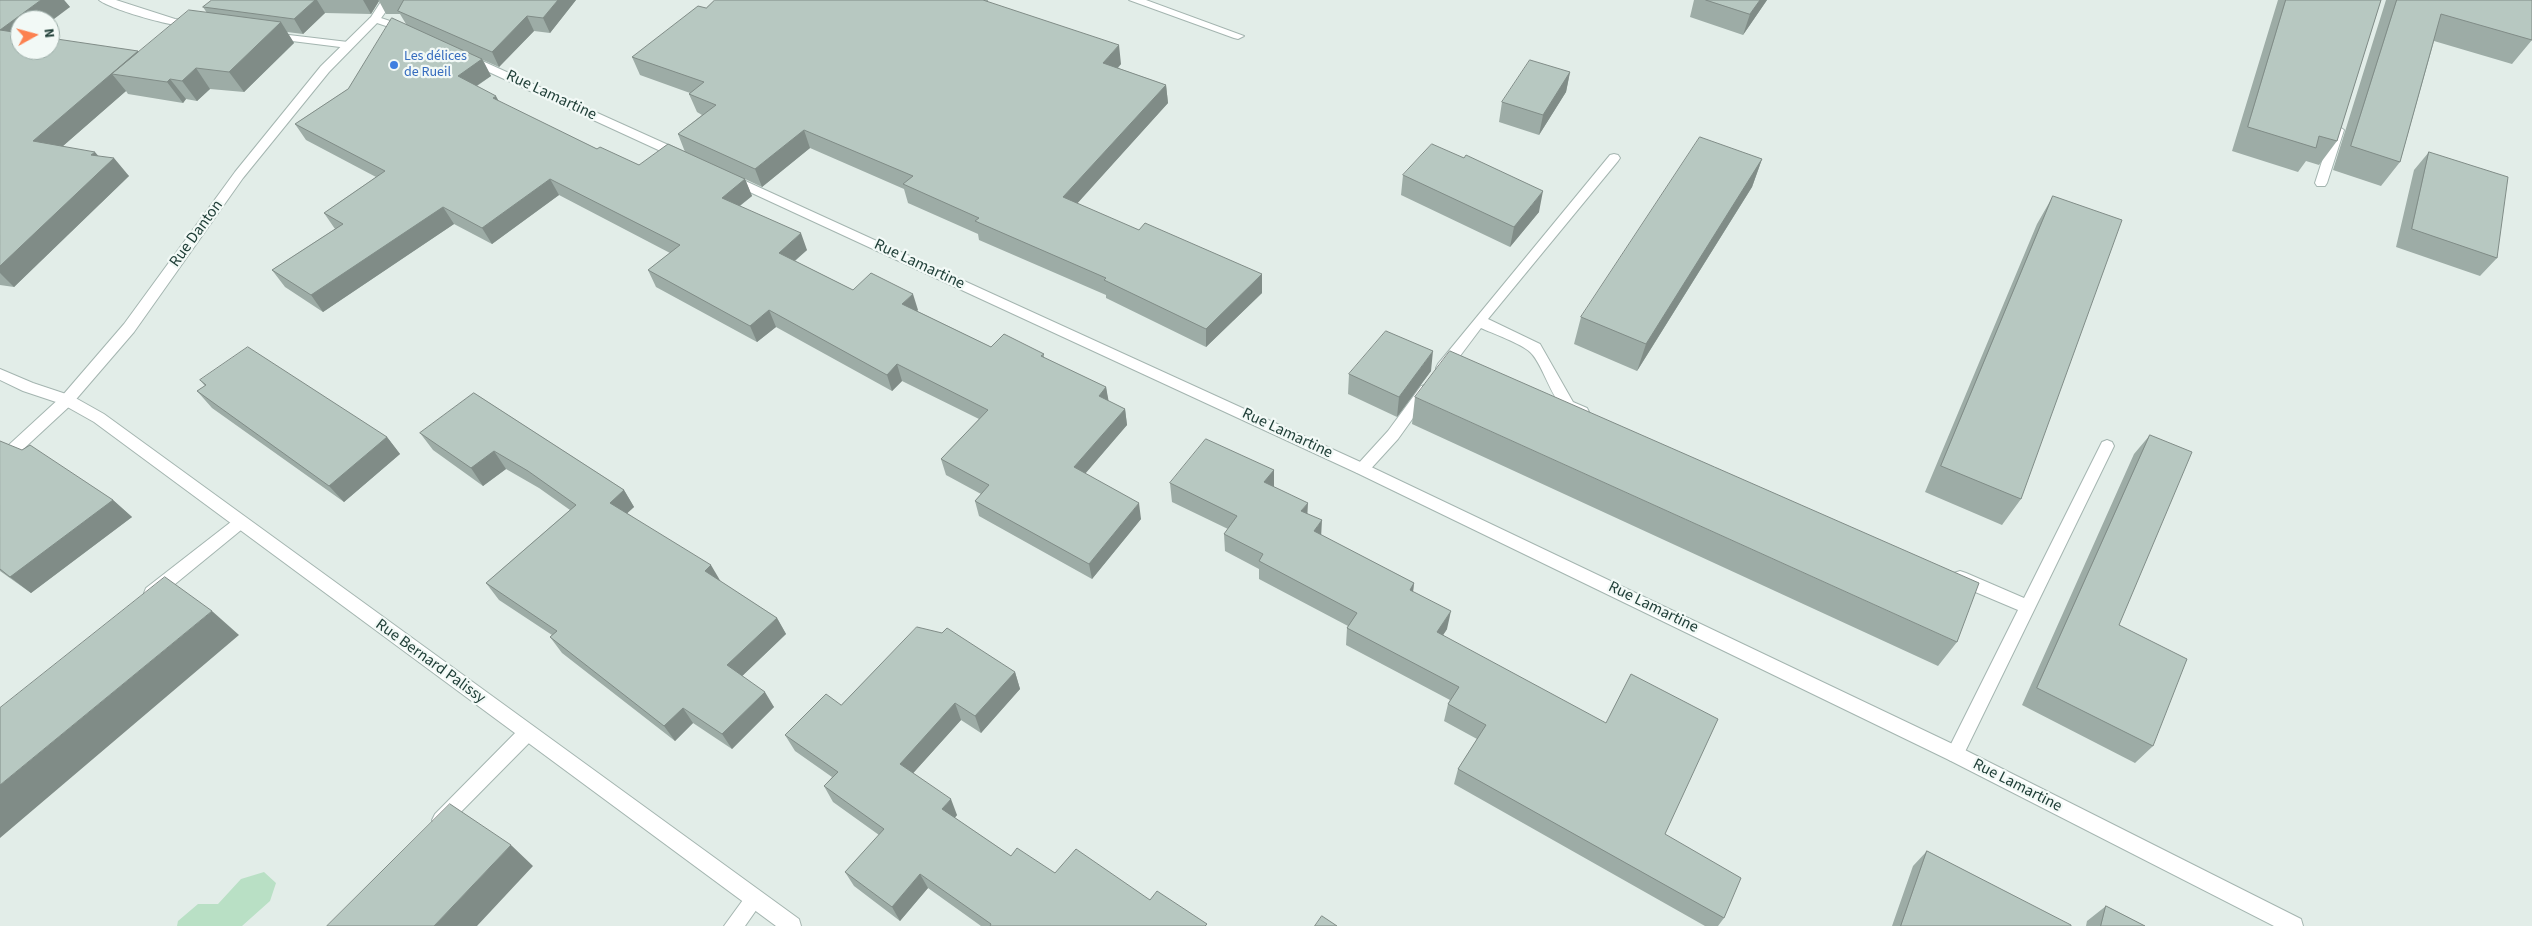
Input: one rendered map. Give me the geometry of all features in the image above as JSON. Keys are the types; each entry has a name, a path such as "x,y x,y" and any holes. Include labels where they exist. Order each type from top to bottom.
{"street":[{"path":"105,0 173,22 212,27"},
{"name":"Rue Danton","path":"0,462 67,400 129,328 239,175 326,69 375,18 388,0"},
{"path":"1135,0 1238,36"},
{"path":"375,18 416,35"},
{"path":"260,34 348,45"},
{"name":"Rue Lamartine","path":"452,51 696,162"},
{"path":"2320,183 2341,119"},
{"path":"1362,469 1393,435 1479,321 1614,158"},
{"name":"Rue Lamartine","path":"714,171 1362,469 1955,754 2294,926"},
{"path":"1479,321 1536,348 1568,406 1595,418"},
{"name":"Rue Bernard Palissy","path":"0,374 28,387 67,400 99,418 527,734 792,926"},
{"path":"1955,754 2107,446"},
{"path":"140,602 241,522"},
{"path":"1946,572 2027,607"},
{"path":"427,835 527,734"},
{"path":"733,926 755,899"}],"green space":[{"path":"264,872 276,883 270,901 242,926 177,926 178,921 198,904 218,904 241,879"}],"building":[{"path":"0,0 41,0 27,10 10,10 10,23 0,30"},
{"path":"212,0 315,0 294,19 203,7"},
{"path":"404,0 558,0 543,18 527,16 492,52 398,11"},
{"path":"715,0 983,0 1119,45 1103,63 1166,85 1063,197 1139,230 1145,223 1262,274 1206,329 1104,280 1106,278 975,221 979,218 903,184 913,176 804,130 755,169 678,134 716,105 689,94 704,82 632,57 698,6 706,8"},
{"path":"1706,0 1760,0 1750,14"},
{"path":"2286,0 2381,0 2337,141 2319,136 2316,148 2248,127"},
{"path":"2397,0 2532,0 2532,40 2441,14 2400,162 2351,146"},
{"path":"189,10 281,22 229,72 196,68 182,81 170,79 167,82 112,74"},
{"path":"392,18 482,59 458,76 496,96 493,98 597,149 600,147 639,165 668,144 745,179 722,198 801,233 779,253 853,290 871,273 913,294 902,304 991,347 1004,334 1044,354 1041,356 1106,387 1099,396 1125,409 1074,467 1139,503 1089,564 975,501 989,485 941,459 988,410 897,364 887,375 769,310 750,326 648,270 680,245 550,179 482,228 443,207 311,295 272,270 343,224 324,213 385,171 295,124 348,89"},
{"path":"0,30 10,32 10,60 60,60 60,39 138,51 33,141 95,152 91,155 114,158 0,266"},
{"path":"1530,60 1570,72 1543,115 1502,102"},
{"path":"1700,137 1762,159 1646,344 1581,317"},
{"path":"1432,144 1464,158 1466,155 1543,191 1514,227 1403,175"},
{"path":"2429,152 2508,177 2497,258 2412,229"},
{"path":"2053,196 2122,220 2021,499 1941,466"},
{"path":"1386,331 1433,351 1399,397 1349,374"},
{"path":"248,347 387,437 329,486 197,391 206,385 200,380"},
{"path":"1450,351 1979,583 1957,642 1415,397"},
{"path":"474,393 624,490 610,503 711,565 705,571 777,618 727,665 765,692 722,734 683,708 664,726 550,637 557,631 486,583 576,505 528,471 494,451 471,468 420,433"},
{"path":"2150,435 2192,452 2119,625 2187,659 2153,746 2037,688"},
{"path":"1206,439 1274,470 1264,482 1308,503 1301,511 1322,520 1314,531 1414,583 1410,590 1451,611 1437,632 1606,723 1631,674 1718,719 1665,834 1741,878 1724,918 1458,769 1486,725 1448,704 1459,687 1347,628 1357,613 1259,561 1263,554 1224,534 1237,516 1170,483"},
{"path":"0,441 22,450 30,445 113,500 10,577 0,569"},
{"path":"165,577 212,611 0,785 0,708"},
{"path":"917,627 942,633 947,628 1015,672 975,716 955,703 900,764 951,799 942,809 1011,856 1017,848 1055,873 1076,849 1150,900 1157,891 1207,924 1205,926 990,926 991,924 920,874 892,907 845,872 884,829 824,786 838,772 785,735 826,694 841,705"},
{"path":"450,804 511,845 434,926 327,926"},
{"path":"1927,851 2071,925 2071,926 1901,926"},
{"path":"2106,906 2145,926 2101,926"},
{"path":"1322,916 1337,926 1315,926"}],"place":[{"name":"Les délices de Rueil","path":"394,65"}]}
